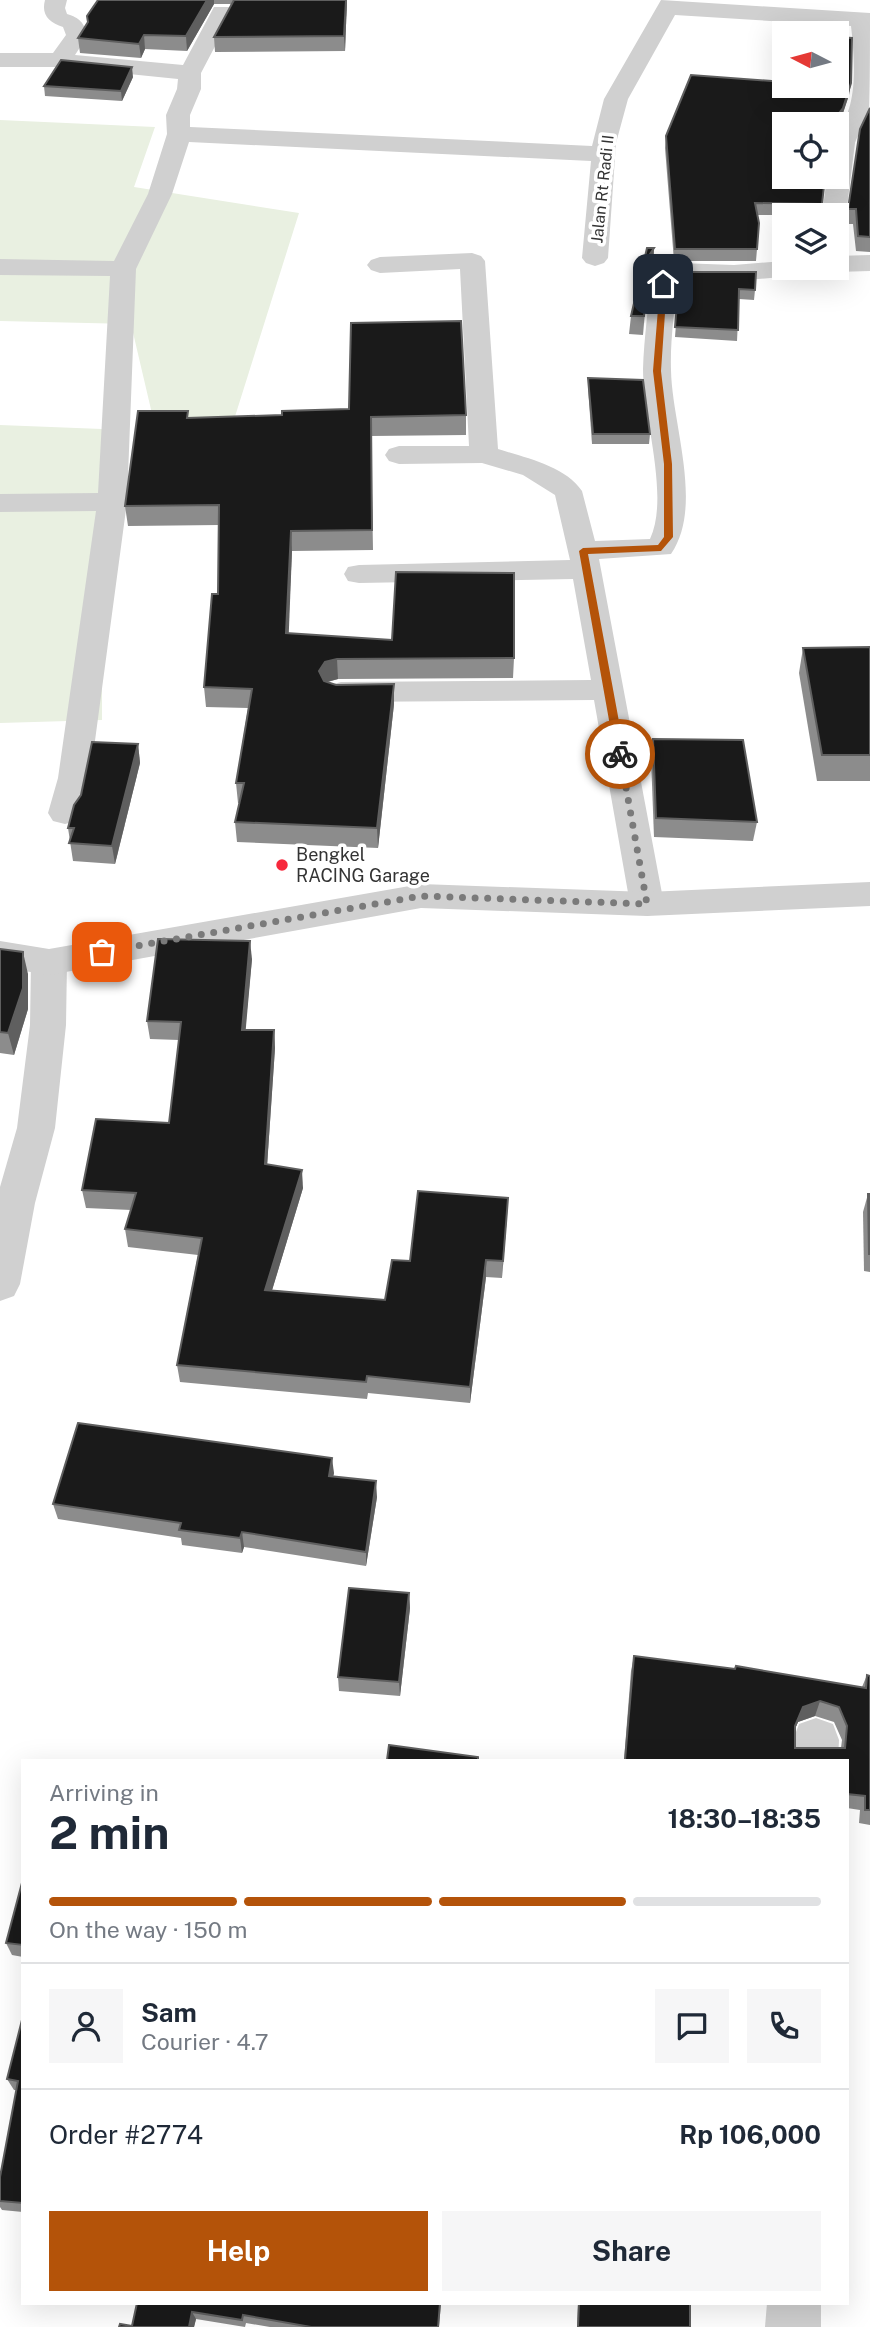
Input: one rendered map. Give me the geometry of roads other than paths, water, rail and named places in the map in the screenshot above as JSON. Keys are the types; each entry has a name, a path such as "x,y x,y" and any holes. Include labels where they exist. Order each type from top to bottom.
{"street":[{"path":"56,0 54,8 58,18 72,23 77,34 60,60"},
{"path":"670,4 866,20 867,77 854,128 846,133 843,143 836,203"},
{"name":"Jalan Rt Radi II","path":"595,258 603,154 616,99 670,4"},
{"path":"65,813 74,778 91,641 113,502 123,269 160,194 179,134 178,115 189,89 190,73 222,12"},
{"path":"0,60 60,60 190,73"},
{"path":"179,134 603,154"},
{"path":"380,265 470,248 484,454"},
{"path":"849,264 870,263"},
{"path":"0,267 123,269"},
{"path":"359,574 585,560 661,548 669,537 668,464 657,371 664,273 772,270"},
{"path":"399,455 484,454 533,469 568,491 585,560 647,904"},
{"path":"0,503 113,502"},
{"path":"338,692 608,690"},
{"path":"0,954 49,962 421,896 647,904 870,894"},
{"path":"0,1284 15,1203 36,1128 48,1025 49,962"},
{"path":"793,2327 794,2305"}],"place":[{"name":"Bengkel RACING Garage","path":"282,865"}]}
